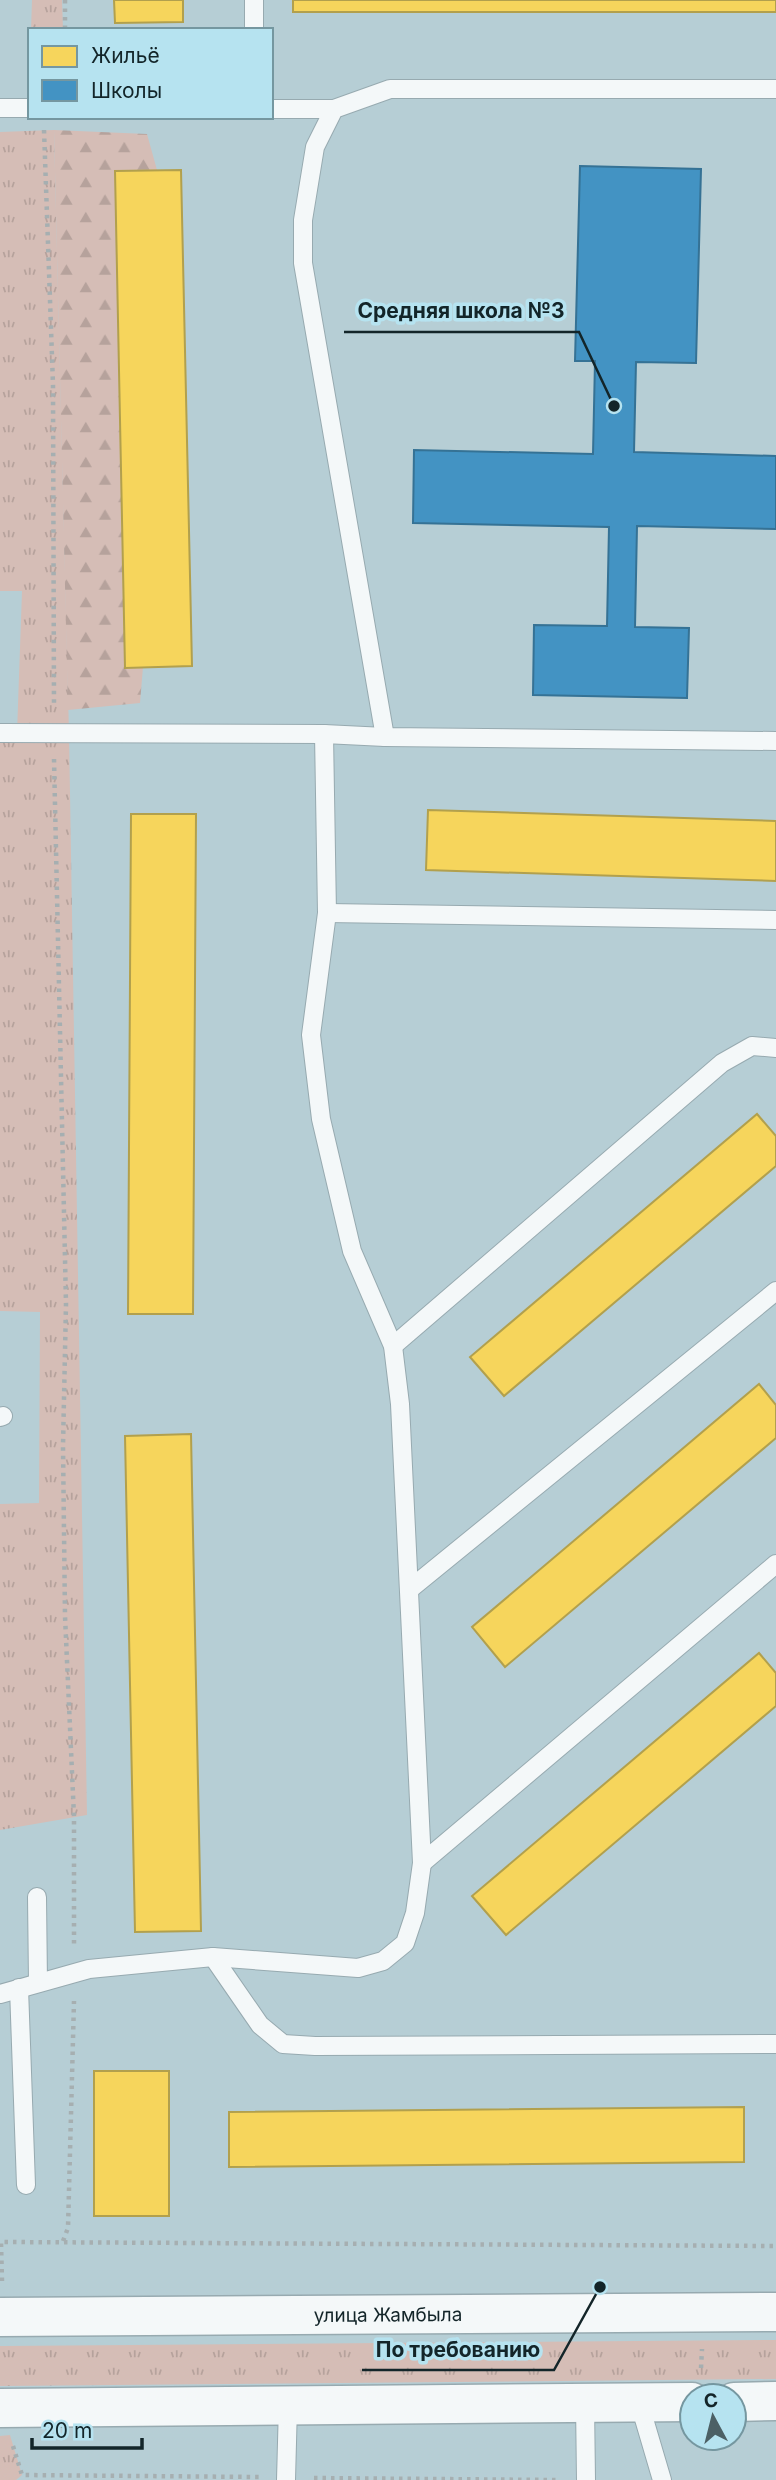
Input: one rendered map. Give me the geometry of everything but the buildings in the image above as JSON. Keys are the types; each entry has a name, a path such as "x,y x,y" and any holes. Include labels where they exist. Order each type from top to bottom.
{"street":[{"name":"улица Жамбыла","path":"1,2304 776,2312"},
{"path":"0,2408 639,2402 678,2394"},
{"path":"748,2402 776,2401"}],"lane":[{"path":"254,0 254,28"},
{"path":"273,109 334,109 390,89 776,89"},
{"path":"0,108 28,108"},
{"path":"334,109 316,147 303,219 303,263 385,737"},
{"path":"0,733 324,734 776,741"},
{"path":"0,1994 89,1969 213,1958 358,1968 383,1961 405,1943 415,1913 422,1863 400,1404 393,1346 352,1251 321,1119 311,1035 327,913 324,734"},
{"path":"327,913 776,920"},
{"path":"393,1346 722,1063 752,1046 776,1048"},
{"path":"410,1589 776,1292"},
{"path":"422,1863 776,1564"},
{"path":"37,1897 38,1983"},
{"path":"213,1958 260,2025 283,2044 776,2045"},
{"path":"19,1988 26,2185"},
{"path":"639,2402 662,2480"},
{"path":"585,2403 586,2480"},
{"path":"286,2480 288,2405"}],"path":[{"path":"65,0 65,28"},
{"path":"44,119 53,385 54,733 66,1304 63,1446 65,1616 74,1817 74,1973 68,2228 63,2241"},
{"path":"1,2304 1,2242 776,2246"},
{"path":"697,2382 703,2340"}],"green space":[{"path":"32,0 62,0 63,28 31,28"},
{"path":"54,130 69,733 87,1815 0,1830 0,1504 39,1503 40,1312 0,1311 0,733 17,733 22,591 0,591 0,132"},
{"path":"54,130 147,134 157,170 116,171 143,667 140,703 68,710"},
{"path":"776,2340 776,2379 0,2386 0,2346"},
{"path":"10,2435 22,2475 16,2480 0,2480 0,2436"}],"place":[{"name":"Средняя школа №3","path":"614,406"},
{"name":"По требованию","path":"600,2287"}]}
